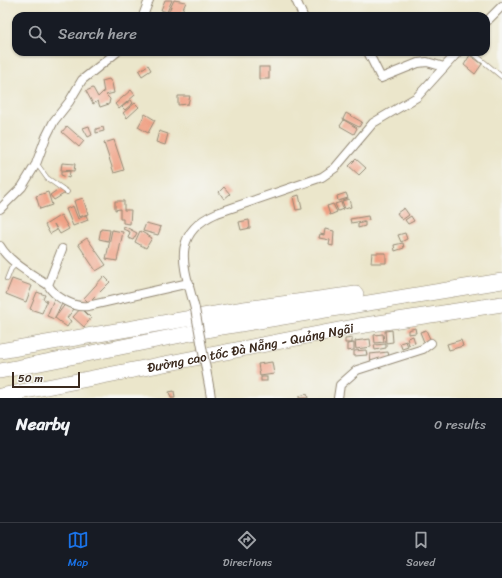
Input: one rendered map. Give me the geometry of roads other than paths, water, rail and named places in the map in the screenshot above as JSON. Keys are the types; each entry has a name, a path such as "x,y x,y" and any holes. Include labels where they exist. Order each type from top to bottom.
{"highway":[{"name":"Đường cao tốc Đà Nẵng - Quảng Ngãi","path":"0,372 222,327 482,283 502,281"},
{"path":"0,351 244,309 368,292 482,283"},
{"name":"Đường cao tốc Đà Nẵng - Quảng Ngãi","path":"0,396 358,326 502,304"}],"street":[{"path":"144,12 149,0"},
{"path":"296,0 301,12"},
{"path":"490,18 502,6"},
{"path":"0,209 22,187 36,164 46,137 54,121 69,102 82,80 112,56"},
{"path":"370,56 381,78 427,62 444,67"},
{"path":"210,394 183,252 186,238 193,228 205,218 217,213 306,184 322,177 334,168 373,123 417,97 454,56"},
{"path":"0,246 3,251 17,263 48,285 55,294 82,307 189,283"},
{"path":"48,285 62,249"},
{"path":"338,398 340,385 357,370 423,349 431,343"}],"lane":[{"path":"477,56 502,77"},
{"path":"36,164 47,178 67,192"},
{"path":"7,279 11,269 17,263"}]}
